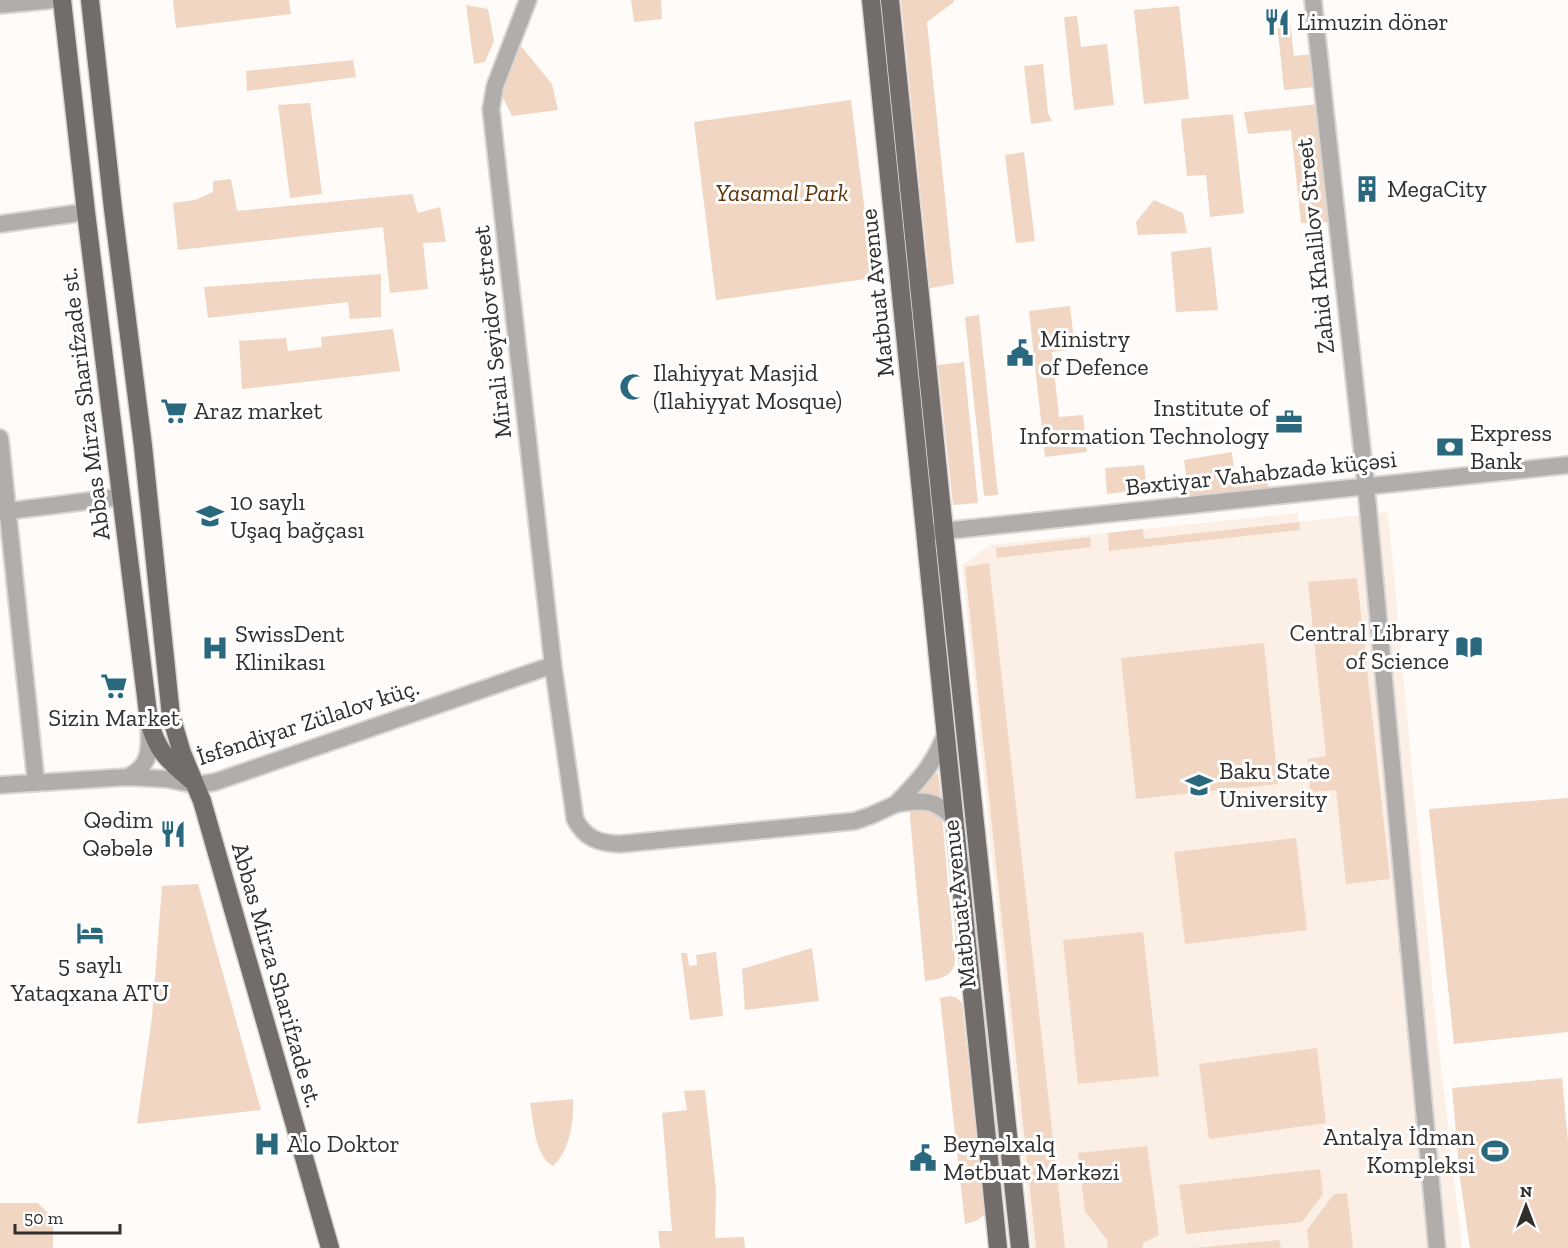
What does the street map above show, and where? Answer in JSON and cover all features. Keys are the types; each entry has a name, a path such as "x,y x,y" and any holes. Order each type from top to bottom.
{"main road":[{"name":"Abbas Mirza Sharifzade st.","path":"62,0 148,722 159,750 168,761 196,785"},
{"path":"86,212 113,209 90,0"},
{"name":"Matbuat Avenue","path":"871,0 932,510"},
{"name":"Matbuat Avenue","path":"890,0 932,510"},
{"name":"Abbas Mirza Sharifzade st.","path":"113,209 143,446 168,702 176,736 196,785 244,944 330,1248"},
{"path":"932,510 943,531 937,556"},
{"name":"Matbuat Avenue","path":"937,556 946,734 998,1248"},
{"name":"Matbuat Avenue","path":"937,556 1020,1248"}],"street":[{"path":"0,5 52,0"},
{"name":"Mirali Seyidov street","path":"528,0 495,86 491,109 553,665 572,810 580,829 590,838 620,844 855,821 896,804"},
{"name":"Zahid Khalilov Street","path":"1313,0 1366,486 1437,1248"},
{"path":"0,224 86,212"},
{"path":"0,438 4,512 36,782"},
{"name":"Bəxtiyar Vahabzadə küçəsi","path":"943,531 1568,465"},
{"path":"4,512 120,497"},
{"name":"İsfəndiyar Zülalov küç.","path":"0,784 128,777 167,779 196,785 231,777 553,665"},
{"path":"128,777 143,767 147,758 148,722"},
{"path":"896,804 922,777 938,754 946,734"},
{"path":"896,804 914,801 931,802 941,806 955,819"}],"shaded area":[{"name":"Baku State University","path":"1388,512 1434,1006 1462,1248 1032,1248 962,565 990,545 1298,513 1299,522"}],"green space":[{"path":"173,0 289,0 291,14 176,28"},
{"path":"631,0 661,0 662,19 634,22"},
{"path":"901,0 954,0 927,22 954,284 930,288"},
{"path":"466,5 488,9 494,41 485,62 474,64"},
{"path":"1179,6 1189,99 1144,104 1134,10"},
{"path":"1077,16 1081,47 1107,44 1114,105 1074,110 1064,17"},
{"path":"1277,22 1290,22 1294,56 1312,54 1315,87 1284,90"},
{"path":"521,46 552,84 558,110 512,116 499,90"},
{"path":"353,60 356,77 247,91 246,71"},
{"path":"1043,64 1048,113 1052,121 1031,124 1024,66"},
{"name":"Yasamal Park","path":"851,100 873,278 716,300 694,122"},
{"path":"310,103 322,194 290,198 278,105"},
{"path":"1318,104 1330,222 1301,223 1291,130 1248,134 1244,112"},
{"path":"1233,114 1244,213 1210,217 1206,175 1187,176 1181,119"},
{"path":"1024,152 1035,241 1016,243 1005,155"},
{"path":"231,179 237,211 412,194 418,213 440,207 446,242 423,243 428,289 390,293 383,227 178,250 173,203 195,200 213,192 213,181"},
{"path":"1154,200 1183,213 1187,233 1138,235 1136,222"},
{"path":"1211,247 1218,310 1176,312 1171,252"},
{"path":"381,274 381,317 350,319 348,302 208,318 204,287"},
{"path":"1070,306 1075,349 1052,352 1059,417 1083,415 1087,452 1045,457 1029,311"},
{"path":"979,315 998,495 984,496 965,317"},
{"path":"393,329 400,371 242,389 239,341 286,338 288,351 322,347 321,337"},
{"path":"964,362 978,503 953,505 938,365"},
{"path":"1232,452 1235,480 1267,477 1269,492 1190,501 1184,460"},
{"path":"1144,465 1147,489 1107,494 1105,468"},
{"path":"1299,522 1300,530 1109,551 1108,533 1143,529 1144,539"},
{"path":"1090,537 1091,547 997,558 996,548"},
{"path":"989,563 1065,1248 1036,1248 965,567"},
{"path":"1357,578 1390,879 1346,884 1336,790 1310,792 1308,759 1326,756 1308,582"},
{"path":"1264,643 1278,784 1136,799 1121,658"},
{"path":"938,772 941,797 917,793"},
{"path":"1568,798 1568,1032 1454,1044 1429,809"},
{"path":"915,807 926,807 942,816 955,960 949,974 925,981 910,818 910,812"},
{"path":"1296,838 1307,930 1185,944 1174,852"},
{"path":"198,884 261,1110 137,1124 152,1017 162,886"},
{"path":"1143,932 1159,1076 1078,1084 1063,940"},
{"path":"812,948 819,1001 745,1010 742,969"},
{"path":"716,952 723,1016 690,1020 681,953 687,953 689,966 697,965 696,955"},
{"path":"950,996 962,1003 984,1205 984,1215 976,1221 965,1224 940,998"},
{"path":"1317,1048 1326,1123 1209,1139 1199,1064"},
{"path":"1562,1078 1568,1142 1568,1248 1470,1248 1460,1178 1452,1088"},
{"path":"705,1090 716,1190 715,1238 744,1237 745,1248 660,1248 658,1231 672,1231 662,1113 687,1110 684,1091"},
{"path":"573,1099 570,1135 559,1160 553,1166 538,1146 530,1103"},
{"path":"1147,1146 1159,1235 1143,1243 1143,1248 1108,1248 1107,1240 1085,1211 1078,1153"},
{"path":"1320,1169 1323,1194 1302,1222 1186,1234 1179,1185"},
{"path":"1347,1193 1353,1248 1309,1248 1307,1230 1334,1194"},
{"path":"0,1203 38,1203 53,1218 53,1248 0,1248"},
{"path":"1279,1240 1281,1248 1193,1248"}],"place":[{"name":"Limuzin dönər","path":"1277,22"},
{"name":"MegaCity","path":"1367,189"},
{"name":"Ministry of Defence","path":"1020,353"},
{"name":"Ilahiyyat Masjid (Ilahiyyat Mosque)","path":"633,387"},
{"name":"Araz market","path":"174,411"},
{"name":"Institute of Information Technology","path":"1289,422"},
{"name":"Express Bank","path":"1450,447"},
{"name":"10 saylı Uşaq bağçası","path":"210,516"},
{"name":"Central Library of Science","path":"1469,647"},
{"name":"SwissDent Klinikası","path":"215,648"},
{"name":"Sizin Market","path":"114,686"},
{"name":"Baku State University","path":"1199,785"},
{"name":"Qədim Qəbələ","path":"173,834"},
{"name":"5 saylı Yataqxana ATU","path":"90,933"},
{"name":"Alo Doktor","path":"267,1144"},
{"name":"Antalya İdman Kompleksi","path":"1495,1151"},
{"name":"Beynəlxalq Mətbuat Mərkəzi","path":"923,1158"}]}
